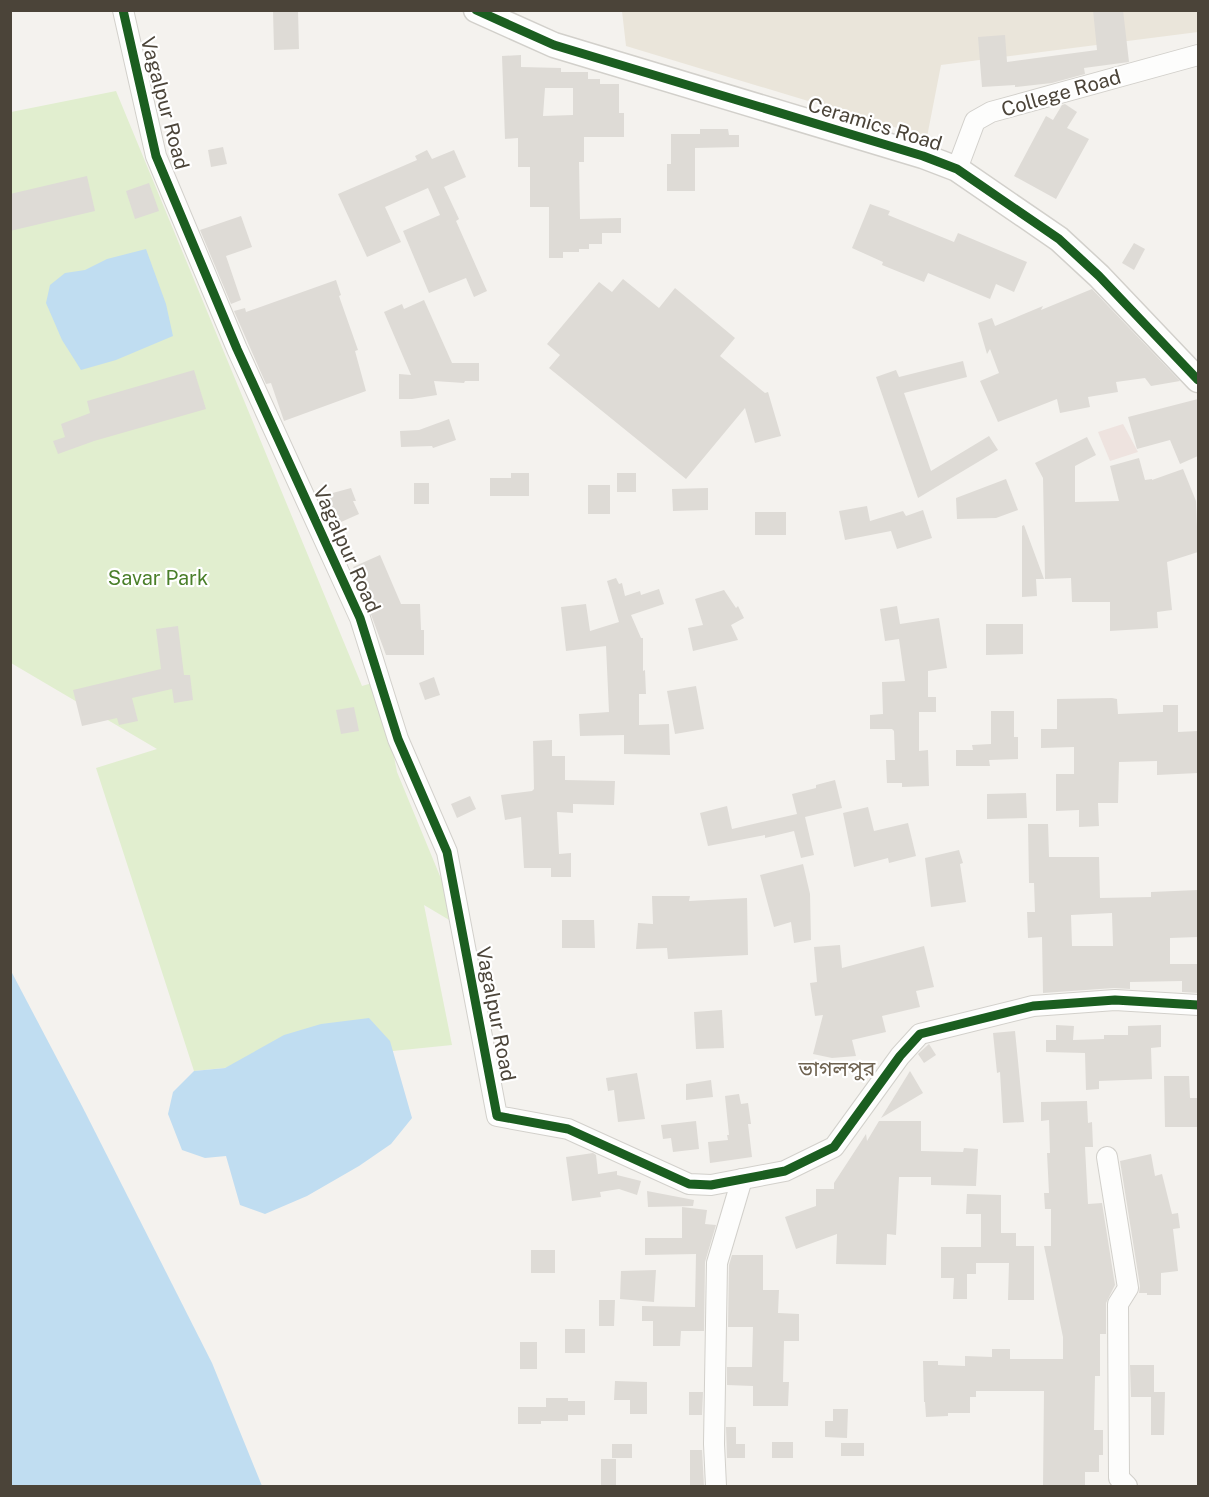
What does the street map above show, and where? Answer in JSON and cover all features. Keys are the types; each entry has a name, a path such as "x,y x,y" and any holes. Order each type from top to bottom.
{"street":[{"name":"Vagalpur Road","path":"123,10 156,156 237,348 360,618 398,740 447,852 497,1116 568,1129 689,1184 711,1185 742,1179"},
{"name":"Ceramics Road","path":"479,11 554,45 912,153 957,169 1059,239 1099,276 1198,380"},
{"name":"College Road","path":"957,169 975,121 991,112 1198,55"},
{"path":"716,1486 714,1444 717,1263 742,1179 785,1171 834,1147 900,1056 920,1034 1033,1006 1115,1000 1198,1005"},
{"path":"1107,1157 1128,1288 1118,1304 1119,1478 1127,1486"}],"shaded area":[{"path":"1198,10 1198,32 941,65 927,137 626,46 622,11"},
{"path":"1123,424 1138,452 1110,461 1098,432"}],"green space":[{"name":"Savar Park","path":"116,91 362,686 379,681 397,772 461,927 424,905 452,1045 194,1071 96,768 157,749 11,663 11,112"}],"water":[{"path":"146,249 166,304 173,336 116,360 81,370 62,340 46,303 50,285 65,273 85,270 107,259"},
{"path":"11,971 212,1363 262,1486 11,1486"},
{"path":"369,1018 390,1041 412,1118 391,1144 359,1166 307,1196 265,1214 240,1205 226,1156 205,1158 182,1150 168,1114 173,1092 194,1071 225,1068 284,1035 321,1024"}],"building":[{"path":"273,10 298,10 299,49 274,50"},
{"path":"1093,10 1123,10 1129,62 1084,68 1085,74 1052,83 1015,87 1015,85 982,87 978,37 1005,35 1007,62 1097,50"},
{"path":"521,55 521,67 561,68 561,72 588,72 588,79 600,79 600,84 619,84 619,113 624,113 624,137 584,137 584,162 579,162 580,219 621,218 621,233 602,233 602,244 589,244 589,249 579,249 579,252 563,252 563,258 549,258 549,207 530,207 530,167 518,167 518,138 505,139 502,56","holes":["545,88 573,88 573,115 543,116"]},
{"path":"1065,104 1077,112 1067,128 1089,139 1056,199 1014,176 1046,116 1053,120"},
{"path":"700,129 728,129 729,135 739,135 739,147 695,148 695,191 667,191 667,164 671,164 671,134 700,134"},
{"path":"223,147 227,164 211,167 208,150"},
{"path":"427,150 432,159 454,150 466,177 444,187 459,219 456,221 487,291 474,297 466,278 429,293 403,231 440,215 428,188 385,207 401,242 367,257 338,194 417,160 415,156"},
{"path":"87,176 95,211 10,231 10,194"},
{"path":"149,183 159,211 135,219 126,191"},
{"path":"870,204 890,211 888,215 954,242 958,233 1027,262 1014,292 996,284 990,299 928,273 924,282 882,265 883,262 852,248"},
{"path":"241,216 252,247 226,256 241,300 231,304 200,230"},
{"path":"1134,243 1145,249 1134,270 1122,263"},
{"path":"623,279 659,308 675,288 735,338 720,356 765,393 768,392 781,436 755,443 745,408 686,479 549,368 560,355 547,344 599,282 612,292"},
{"path":"336,280 341,295 339,296 358,350 355,351 366,391 284,421 271,383 266,384 234,311 245,308 246,312"},
{"path":"1092,289 1180,381 1151,386 1145,378 1116,382 1118,392 1088,397 1090,407 1060,413 1057,399 998,422 980,381 999,373 990,349 987,354 978,323 992,318 995,326"},
{"path":"424,300 452,363 479,363 479,381 465,381 464,383 434,381 437,395 399,399 399,374 411,375 384,312 402,304 404,309"},
{"path":"963,361 967,377 904,393 931,471 989,436 998,450 918,498 876,377 896,370 899,377"},
{"path":"194,370 206,409 94,441 58,454 53,441 65,437 61,424 90,413 87,401"},
{"path":"1198,399 1198,456 1180,464 1170,440 1137,449 1128,417"},
{"path":"449,419 456,440 433,448 432,446 401,447 400,431 419,430"},
{"path":"1087,437 1096,455 1075,466 1075,502 1119,501 1110,466 1139,458 1145,480 1152,480 1183,469 1196,501 1198,552 1167,562 1172,610 1157,612 1158,628 1110,631 1110,602 1072,602 1071,578 1045,579 1043,478 1035,463"},
{"path":"511,473 529,473 529,496 490,496 490,478 511,478"},
{"path":"617,473 636,473 636,492 617,492"},
{"path":"1006,479 1018,510 996,518 957,519 956,498"},
{"path":"414,483 429,483 429,504 414,504"},
{"path":"588,485 610,485 610,514 588,514"},
{"path":"351,488 356,501 353,501 359,514 332,526 318,497"},
{"path":"708,488 708,510 673,511 672,489"},
{"path":"867,506 870,521 903,511 906,516 923,510 932,538 897,549 891,531 845,540 839,511"},
{"path":"755,512 786,512 786,535 755,535"},
{"path":"1024,525 1044,579 1036,579 1037,596 1022,597 1022,526"},
{"path":"380,555 401,604 420,604 421,630 424,630 424,655 386,655 366,601 369,600 353,567"},
{"path":"616,578 619,584 622,583 625,596 640,591 641,595 659,589 664,604 631,615 643,638 646,694 639,694 639,725 669,724 670,755 624,754 624,735 580,736 579,714 609,712 606,646 566,651 561,607 586,604 590,631 619,622 607,581"},
{"path":"724,590 736,608 738,606 744,618 731,625 738,640 693,651 688,628 703,625 695,599"},
{"path":"897,606 900,624 939,618 947,668 928,671 928,697 936,697 936,712 919,712 919,751 928,750 929,786 902,787 902,783 887,783 886,760 895,760 894,731 892,729 870,729 870,715 883,714 882,682 905,681 899,639 885,641 880,609"},
{"path":"986,624 1023,624 1023,654 986,655"},
{"path":"178,626 184,675 190,675 193,700 174,703 172,689 132,698 138,721 119,725 117,718 82,726 73,690 161,669 156,629"},
{"path":"434,677 440,695 425,700 419,683"},
{"path":"696,686 704,729 675,734 667,691"},
{"path":"1057,699 1117,699 1118,714 1163,712 1163,705 1178,705 1178,732 1198,731 1198,773 1157,775 1157,761 1119,762 1118,803 1098,803 1099,826 1079,827 1079,810 1056,811 1056,774 1074,774 1074,747 1041,748 1041,729 1057,729"},
{"path":"354,707 359,731 341,734 336,710"},
{"path":"991,711 1014,711 1014,737 1018,737 1018,759 989,760 990,766 956,766 956,750 973,750 972,745 991,744"},
{"path":"552,740 552,756 565,756 565,780 615,781 614,805 573,804 573,813 557,812 559,854 571,853 571,877 551,877 551,868 524,868 521,817 505,820 501,795 534,789 533,741"},
{"path":"835,780 842,808 805,817 814,855 801,858 794,831 765,838 765,835 708,846 700,813 727,806 732,829 797,814 792,794"},
{"path":"1026,793 1027,818 987,819 987,794"},
{"path":"470,796 476,809 457,818 451,804"},
{"path":"868,807 874,831 908,823 916,856 889,863 888,858 854,867 843,813"},
{"path":"1028,824 1048,824 1049,857 1099,857 1100,898 1151,897 1151,892 1198,890 1198,937 1170,938 1170,964 1198,964 1198,993 1182,992 1182,981 1130,982 1130,989 1043,993 1042,937 1028,938 1027,912 1035,912 1034,883 1029,883","holes":["1112,913 1113,946 1072,946 1071,915"]},
{"path":"959,850 963,863 960,864 966,902 931,907 925,858"},
{"path":"803,864 810,894 811,940 794,943 791,922 774,927 760,875"},
{"path":"652,896 690,896 689,901 747,898 748,955 668,959 667,948 636,949 638,923 653,924"},
{"path":"562,920 594,920 595,948 562,948"},
{"path":"840,945 842,968 924,946 934,987 916,991 920,1007 882,1016 886,1032 852,1040 856,1056 832,1058 813,1054 823,1015 815,1016 810,983 817,982 814,947"},
{"path":"722,1010 724,1048 696,1049 694,1012"},
{"path":"1056,1025 1074,1026 1073,1040 1104,1039 1104,1035 1128,1035 1128,1026 1161,1025 1161,1047 1151,1048 1152,1079 1099,1081 1099,1089 1086,1090 1085,1053 1046,1052 1046,1040 1056,1040"},
{"path":"1015,1031 1024,1122 1003,1123 1000,1072 997,1073 993,1033"},
{"path":"929,1044 936,1055 924,1063 918,1054"},
{"path":"910,1071 923,1093 881,1118"},
{"path":"637,1073 645,1119 618,1122 614,1090 608,1091 606,1078"},
{"path":"1164,1076 1189,1076 1190,1098 1198,1098 1198,1127 1165,1127"},
{"path":"711,1080 713,1097 686,1100 686,1084"},
{"path":"739,1094 741,1104 748,1103 752,1157 710,1163 708,1142 728,1140 725,1096"},
{"path":"1087,1101 1088,1123 1092,1122 1093,1147 1085,1147 1088,1204 1102,1203 1115,1285 1106,1303 1106,1334 1100,1334 1100,1376 1095,1376 1094,1430 1103,1430 1103,1455 1099,1455 1099,1472 1085,1472 1085,1486 1043,1486 1044,1391 976,1391 976,1397 970,1397 970,1413 948,1413 948,1416 926,1417 923,1361 938,1361 938,1365 965,1366 965,1356 992,1357 992,1349 1010,1349 1010,1359 1063,1359 1063,1337 1044,1246 1051,1246 1051,1209 1045,1209 1044,1193 1049,1193 1047,1153 1050,1153 1049,1120 1041,1121 1041,1102"},
{"path":"696,1121 699,1149 673,1152 671,1138 663,1139 661,1125"},
{"path":"879,1121 921,1121 921,1151 963,1152 964,1148 978,1149 976,1186 931,1185 931,1177 899,1177 896,1235 887,1234 886,1265 836,1264 837,1234 796,1249 785,1217 816,1206 816,1189 834,1189 834,1183 866,1134 867,1141"},
{"path":"593,1153 596,1155 598,1174 617,1171 617,1175 641,1181 637,1195 619,1189 600,1192 601,1197 572,1201 566,1157"},
{"path":"1151,1154 1155,1176 1162,1174 1172,1214 1178,1213 1180,1228 1173,1229 1178,1271 1161,1273 1161,1295 1139,1293 1140,1286 1120,1161"},
{"path":"647,1191 694,1200 693,1206 648,1207"},
{"path":"967,1194 1001,1195 1001,1233 1016,1233 1016,1246 1034,1246 1034,1300 1008,1300 1009,1263 976,1263 976,1274 967,1274 967,1299 953,1299 954,1278 941,1278 941,1247 981,1247 981,1214 966,1214"},
{"path":"682,1207 707,1210 705,1224 716,1225 705,1262 704,1331 681,1331 680,1346 653,1346 653,1321 642,1321 642,1306 695,1307 696,1254 645,1255 645,1238 682,1238"},
{"path":"531,1250 555,1250 555,1273 531,1273"},
{"path":"732,1255 763,1255 763,1290 779,1290 778,1313 799,1314 799,1341 784,1341 783,1382 789,1382 788,1406 753,1406 753,1386 727,1385 727,1367 752,1367 753,1327 728,1327 729,1265"},
{"path":"656,1270 654,1302 620,1299 621,1271"},
{"path":"599,1300 615,1300 614,1326 599,1326"},
{"path":"565,1329 585,1329 585,1353 565,1353"},
{"path":"520,1342 537,1342 537,1369 520,1369"},
{"path":"1130,1365 1154,1365 1154,1392 1165,1392 1164,1435 1151,1435 1151,1397 1131,1397"},
{"path":"615,1381 647,1382 647,1414 630,1414 630,1400 614,1400"},
{"path":"689,1392 703,1392 702,1415 689,1415"},
{"path":"546,1398 585,1401 585,1415 568,1415 568,1421 518,1424 518,1407 546,1407"},
{"path":"833,1409 848,1409 847,1438 825,1437 825,1421 833,1421"},
{"path":"726,1427 736,1427 736,1444 745,1444 745,1458 727,1458"},
{"path":"772,1442 793,1442 793,1458 772,1458"},
{"path":"841,1443 864,1443 864,1456 841,1456"},
{"path":"612,1444 632,1444 632,1458 612,1458"},
{"path":"690,1450 702,1450 704,1486 690,1486"},
{"path":"601,1459 616,1459 616,1486 601,1486"}],"cycle path":[{"path":"123,10 156,156 237,349 360,618 398,739 447,852 497,1116 568,1129 689,1184 711,1185 785,1171 834,1147 900,1056 920,1034 1033,1006 1115,1000 1198,1005"},
{"path":"476,10 554,45 923,156 957,169 1059,239 1099,276 1198,380"}],"district":[{"name":"ভাগলপুর","path":"837,1069"}]}
